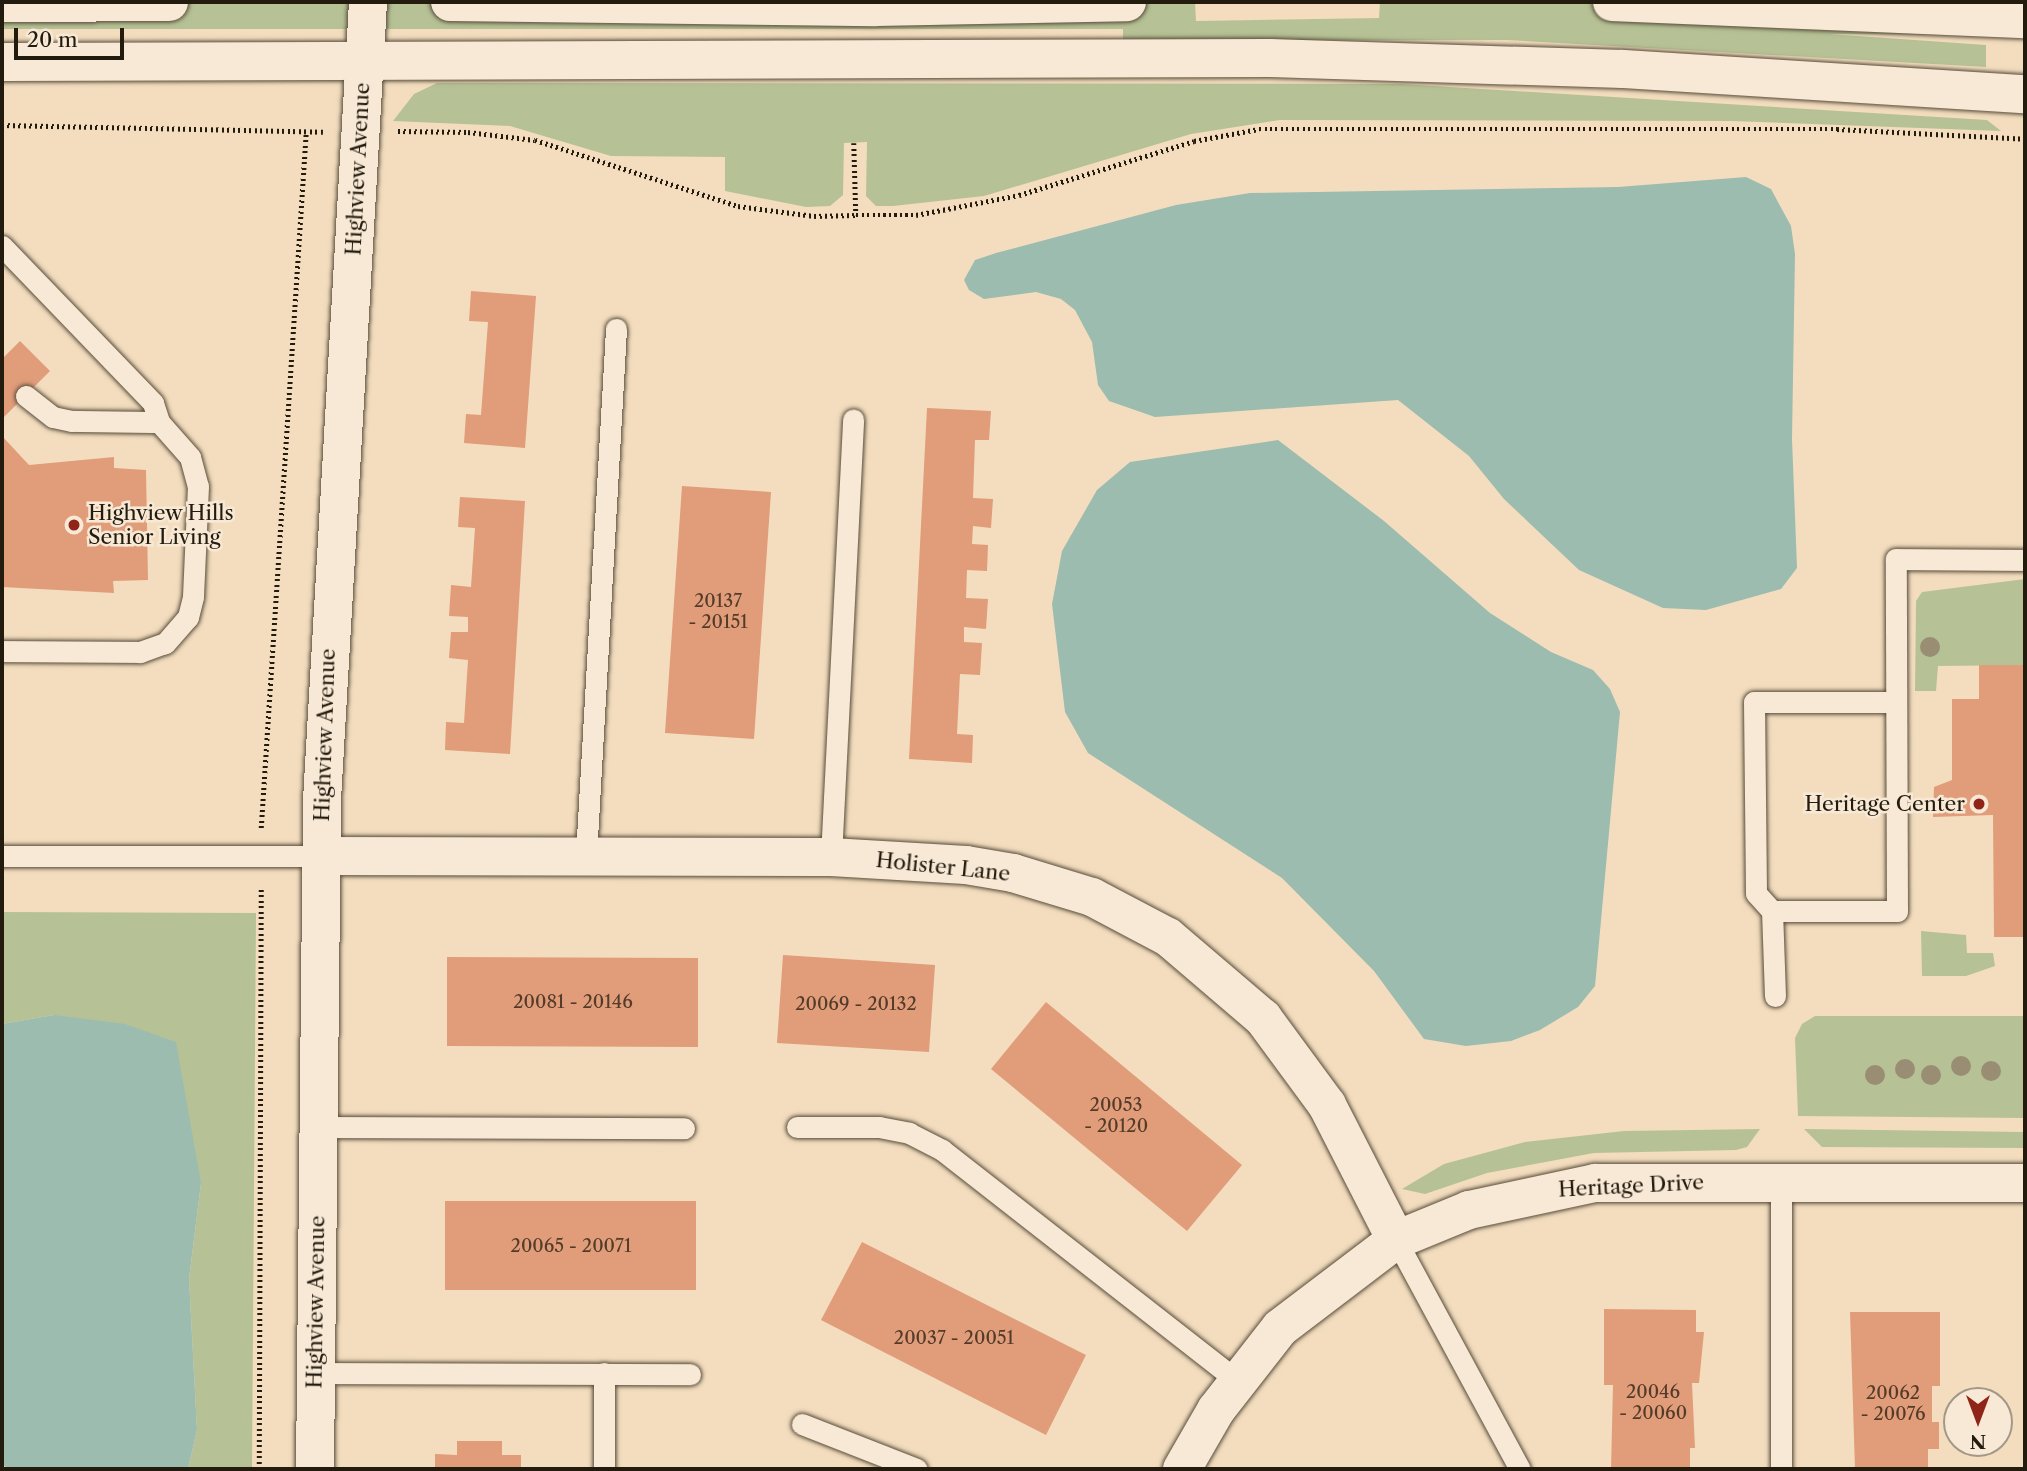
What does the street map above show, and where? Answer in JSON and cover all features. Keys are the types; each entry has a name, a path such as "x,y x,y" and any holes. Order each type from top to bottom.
{"street":[{"path":"2,3 169,2"},
{"name":"Highview Avenue","path":"315,1469 321,856 333,545 362,132 368,2"},
{"path":"450,2 876,7 1127,2"},
{"path":"1612,2 2025,19"},
{"path":"2,62 1297,59 1609,68 2025,94"},
{"name":"Holister Lane","path":"321,856 831,858 966,865 1013,873 1092,897 1168,937 1242,996 1287,1046 1354,1151 1396,1240"},
{"name":"Heritage Drive","path":"1182,1469 1236,1380 1280,1328 1396,1240 1469,1210 1550,1189 1595,1183 2025,1183"}],"lane":[{"path":"2,246 153,403 159,422 182,445 198,486 193,597 179,630 153,650 140,652 2,651"},
{"path":"586,856 616,329"},
{"path":"26,396 54,417 72,421 159,422"},
{"path":"831,858 853,420"},
{"path":"1772,911 1897,911 1896,559 2025,560"},
{"path":"1775,996 1772,911 1756,893 1754,702 1896,702"},
{"path":"2,856 321,856"},
{"path":"318,1126 684,1128"},
{"path":"797,1126 879,1127 909,1133 942,1150 1236,1380"},
{"path":"1781,1183 1781,1469"},
{"path":"1396,1240 1520,1469"},
{"path":"315,1373 691,1374"},
{"path":"604,1373 604,1469"},
{"path":"802,1424 917,1469"}],"path":[{"path":"2,125 306,132 468,132 535,140 738,206 814,216 916,215 962,208 1194,141 1259,129 1837,129 2025,139"},
{"path":"259,1469 261,858 306,132"},
{"path":"854,143 856,215"}],"green space":[{"path":"2,2 1195,2 1196,21 1379,18 1380,2 2010,2 2009,35 1829,34 1986,45 1986,67 1507,40 1123,41 1123,29 2,29"},
{"path":"437,83 1401,84 1987,120 2001,131 1731,121 1280,120 1191,134 984,196 893,206 876,206 866,196 867,142 844,143 843,195 830,206 806,207 725,191 725,157 611,156 510,126 393,121 414,94"},
{"path":"2025,579 2025,665 1938,666 1936,691 1915,691 1916,601 1922,592"},
{"path":"2,912 256,913 252,1469 188,1469 197,1430 189,1279 201,1183 54,1015 2,1024"},
{"path":"1921,931 1966,935 1967,953 1993,953 1995,966 1966,976 1922,976"},
{"path":"1815,1016 2025,1016 2025,1118 1798,1116 1795,1038 1802,1024"},
{"path":"1760,1129 1747,1147 1736,1150 1594,1153 1487,1173 1425,1194 1402,1189 1444,1164 1525,1142 1624,1131"},
{"path":"1804,1129 2025,1132 2025,1148 1822,1147"}],"shaded area":[{"path":"1746,177 1771,189 1791,226 1795,254 1792,439 1797,568 1781,589 1706,610 1663,608 1579,570 1504,499 1469,456 1398,400 1155,417 1109,401 1098,385 1092,342 1075,310 1061,299 1036,292 984,299 969,290 964,280 975,260 996,253 1176,205 1250,193 1618,187"},
{"path":"1278,440 1384,521 1490,613 1551,652 1593,670 1610,689 1620,712 1595,986 1578,1007 1540,1030 1511,1041 1466,1046 1424,1039 1374,971 1282,878 1088,753 1065,712 1052,604 1062,551 1097,490 1130,462"},
{"path":"54,1015 125,1024 176,1042 201,1183 189,1279 197,1430 188,1469 8,1469 2,1464 2,1024"}],"building":[{"path":"471,291 536,296 525,448 464,443 466,414 481,415 488,322 469,321"},
{"path":"20,341 50,371 4,417 2,359"},
{"path":"927,408 991,411 989,440 975,440 973,498 993,499 991,528 973,526 972,544 988,545 987,571 967,570 966,598 988,599 986,629 964,627 964,642 982,643 980,675 960,674 957,734 973,735 972,763 909,759"},
{"name":"Highview Hills Senior Living","path":"2,436 29,465 114,457 114,468 146,470 148,580 113,581 114,593 2,587"},
{"path":"682,486 771,492 754,739 665,733"},
{"path":"460,497 525,501 510,754 445,750 446,722 464,723 468,660 449,658 451,632 468,632 468,617 449,616 451,585 471,587 475,528 458,527"},
{"name":"Heritage Center","path":"1979,665 2025,665 2025,937 1994,937 1993,815 1933,817 1934,787 1952,780 1952,699 1979,699"},
{"path":"783,955 935,965 929,1052 777,1043"},
{"path":"447,957 698,958 698,1047 447,1046"},
{"path":"1046,1002 1242,1165 1187,1231 991,1069"},
{"path":"445,1201 696,1201 696,1290 445,1290"},
{"path":"862,1242 1086,1355 1046,1435 821,1320"},
{"path":"1604,1309 1696,1310 1696,1332 1704,1332 1699,1383 1692,1383 1695,1448 1690,1448 1690,1469 1611,1469 1613,1385 1604,1385"},
{"path":"1850,1312 1940,1312 1940,1386 1932,1386 1932,1422 1939,1422 1939,1449 1928,1449 1928,1469 1855,1469"},
{"path":"457,1441 502,1441 502,1455 521,1455 521,1469 435,1469 435,1454 457,1455"}],"place":[{"name":"Highview Hills Senior Living","path":"74,525"},
{"name":"Heritage Center","path":"1979,804"}]}
